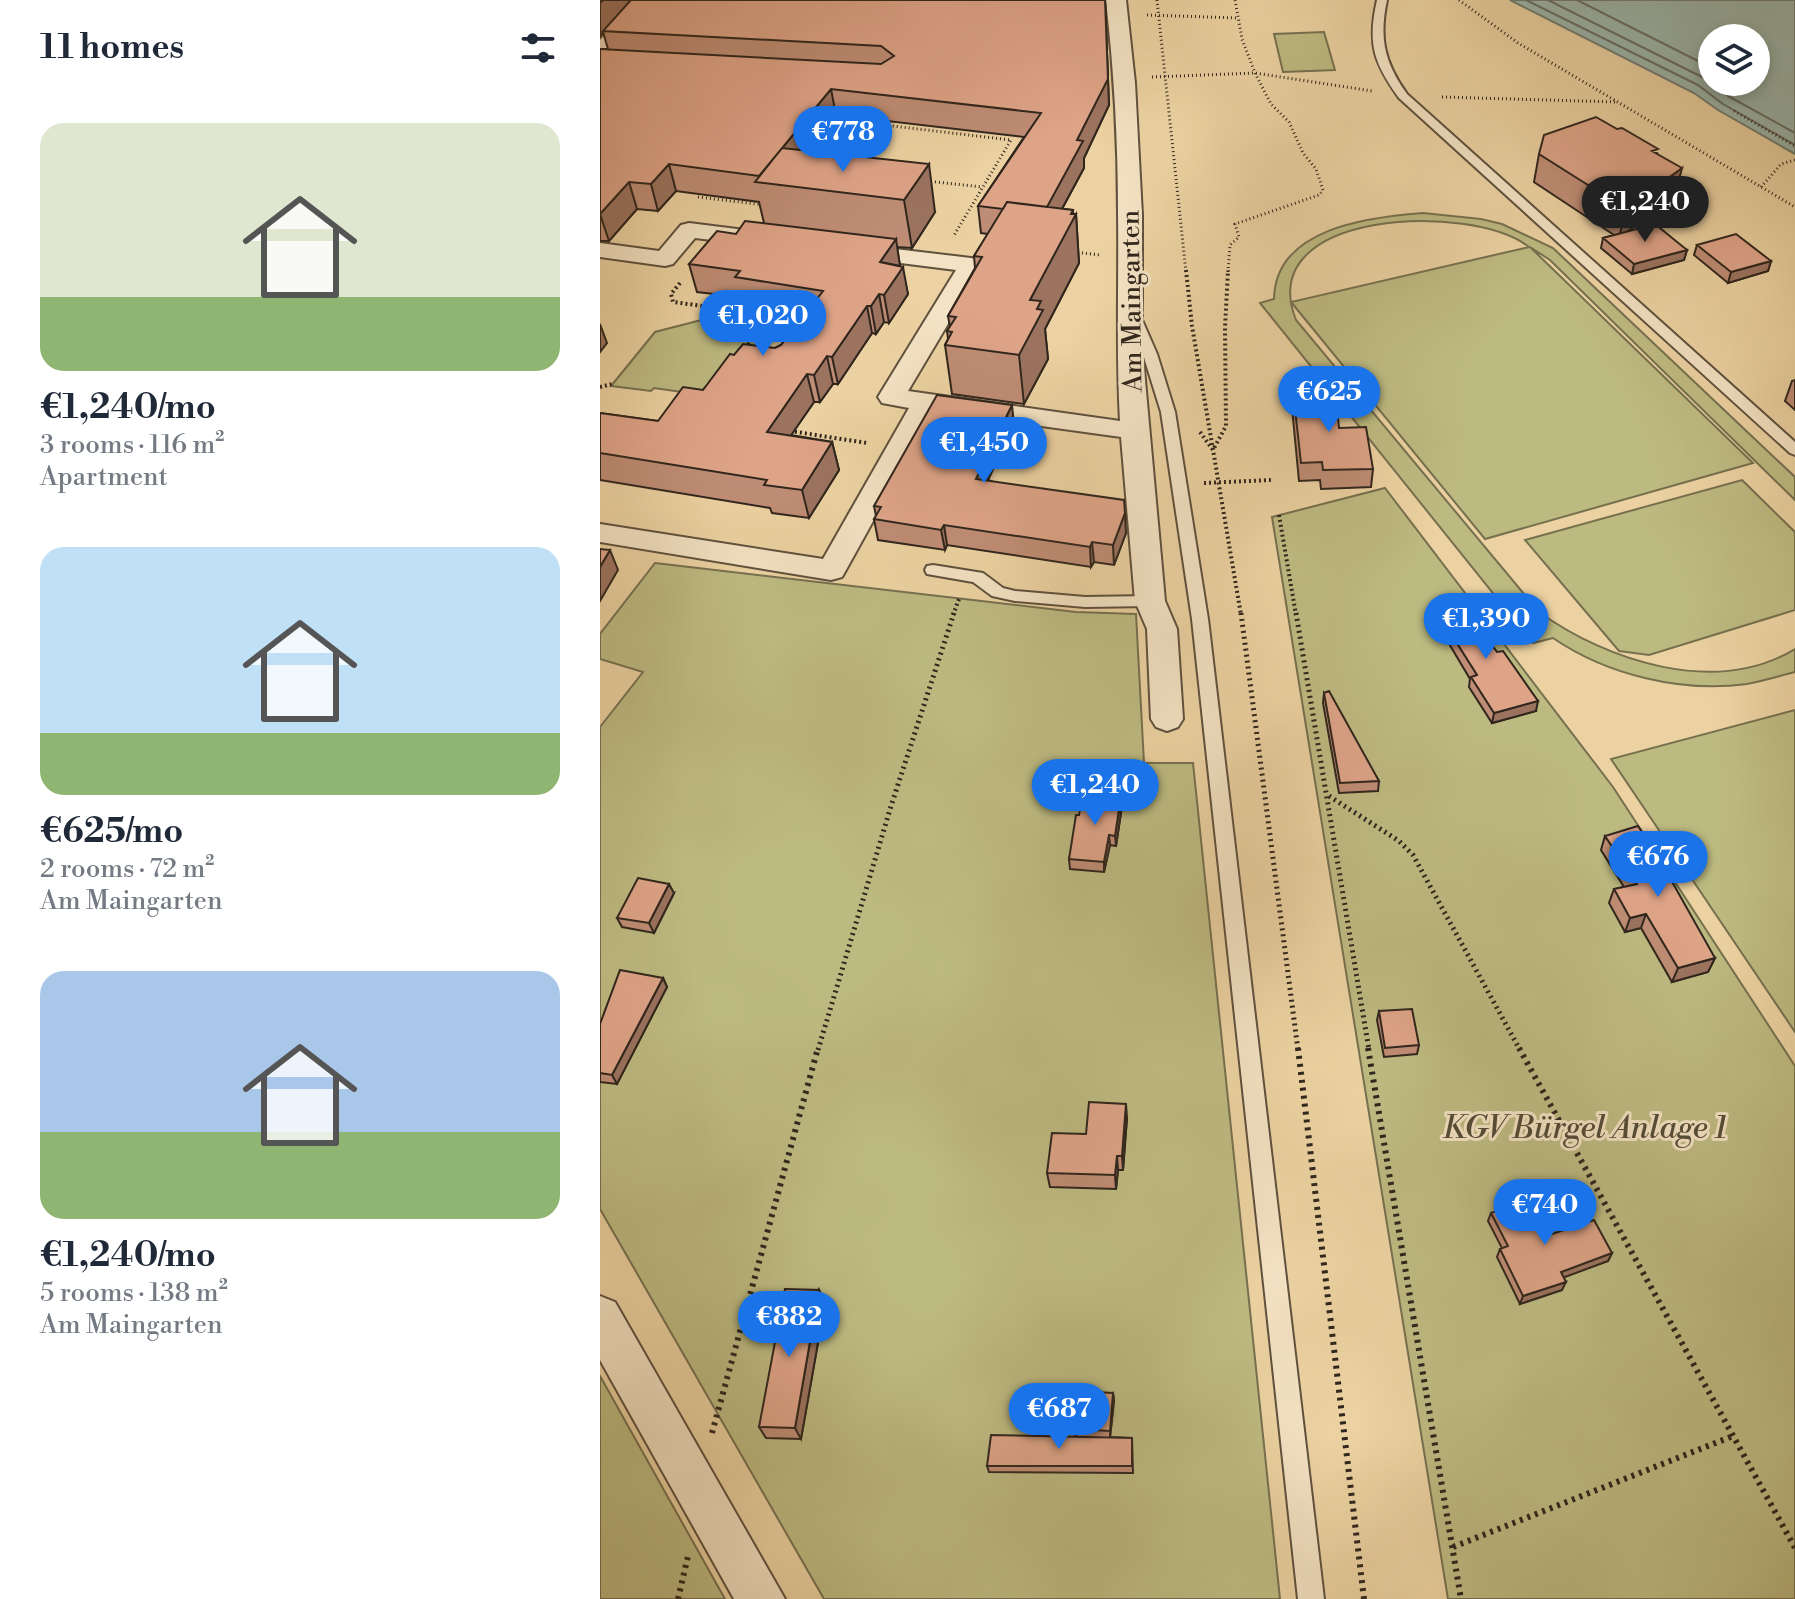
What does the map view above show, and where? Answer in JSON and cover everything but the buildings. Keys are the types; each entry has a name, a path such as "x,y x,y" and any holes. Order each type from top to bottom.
{"street":[{"path":"604,61 645,0"},
{"name":"Am Maingarten","path":"1112,10 1123,77 1134,431 1150,601 1162,629 1167,719"},
{"path":"600,250 665,259 689,230 787,242"},
{"path":"832,248 971,265 891,397 1134,431"},
{"path":"600,533 831,570 926,402"},
{"path":"600,1317 761,1599"}],"lane":[{"path":"1382,0 1376,29 1377,53 1382,66 1403,96 1795,450"},
{"path":"1128,303 1150,354 1168,412 1200,619 1311,1599"},
{"path":"933,570 977,577 1008,595 1085,602 1150,601"}],"path":[{"path":"1157,0 1192,326 1245,640 1282,917 1364,1599"},
{"path":"1213,450 1226,426 1225,328 1230,245 1239,237 1235,224 1319,195 1323,190 1316,169 1303,153 1289,122 1271,104 1255,73 1235,0"},
{"path":"1459,0 1518,43 1795,207"},
{"path":"1112,10 1238,18"},
{"path":"1123,77 1255,73"},
{"path":"1734,111 1795,146"},
{"path":"849,160 865,139 848,136 867,112"},
{"path":"859,122 1011,140"},
{"path":"967,238 952,236 1018,129"},
{"path":"1761,187 1781,164 1795,160"},
{"path":"920,180 982,187"},
{"path":"689,230 672,228 708,186"},
{"path":"698,197 767,205"},
{"path":"1070,251 1129,259"},
{"path":"665,259 696,263 671,294 673,302 818,322"},
{"path":"744,351 763,315"},
{"path":"600,387 612,384"},
{"path":"777,429 900,448"},
{"path":"1198,429 1213,450"},
{"path":"1219,483 1271,480"},
{"path":"1279,515 1329,796 1461,1599"},
{"path":"697,1488 813,1060 908,747 959,598"},
{"path":"1329,796 1399,841 1413,855 1795,1548"},
{"path":"1453,1547 1733,1436"}],"green space":[{"path":"1324,32 1335,70 1283,72 1274,34"},
{"path":"1423,213 1481,219 1502,224 1553,248 1795,477 1795,500 1550,260 1530,247 1753,463 1485,539 1294,306 1296,320 1539,612 1597,645 1663,667 1697,671 1731,670 1764,663 1795,649 1795,672 1747,684 1697,686 1621,671 1574,651 1553,638 1533,643 1260,303 1274,299 1278,275 1290,256 1307,242 1352,223 1377,218","holes":["1419,221 1462,224 1501,233 1529,247 1294,301 1291,283 1306,255 1335,236 1375,225"]},
{"path":"713,317 778,326 759,352 717,397 654,388 651,391 611,386 655,332"},
{"path":"1742,480 1795,532 1795,610 1649,655 1619,651 1525,540"},
{"name":"KGV Bürgel Anlage 1","path":"1385,488 1613,787 1795,1066 1795,1599 1448,1599 1272,517"},
{"path":"655,563 1076,612 1136,614 1144,763 1193,763 1280,1599 824,1599 600,1209 600,727 643,672 600,659 600,634"},
{"path":"1795,710 1795,1032 1611,759"},
{"path":"600,1376 725,1599 600,1599"}],"water":[{"path":"1510,0 1795,0 1795,154 1698,96 1770,96 1770,24 1698,24 1698,96"}]}
